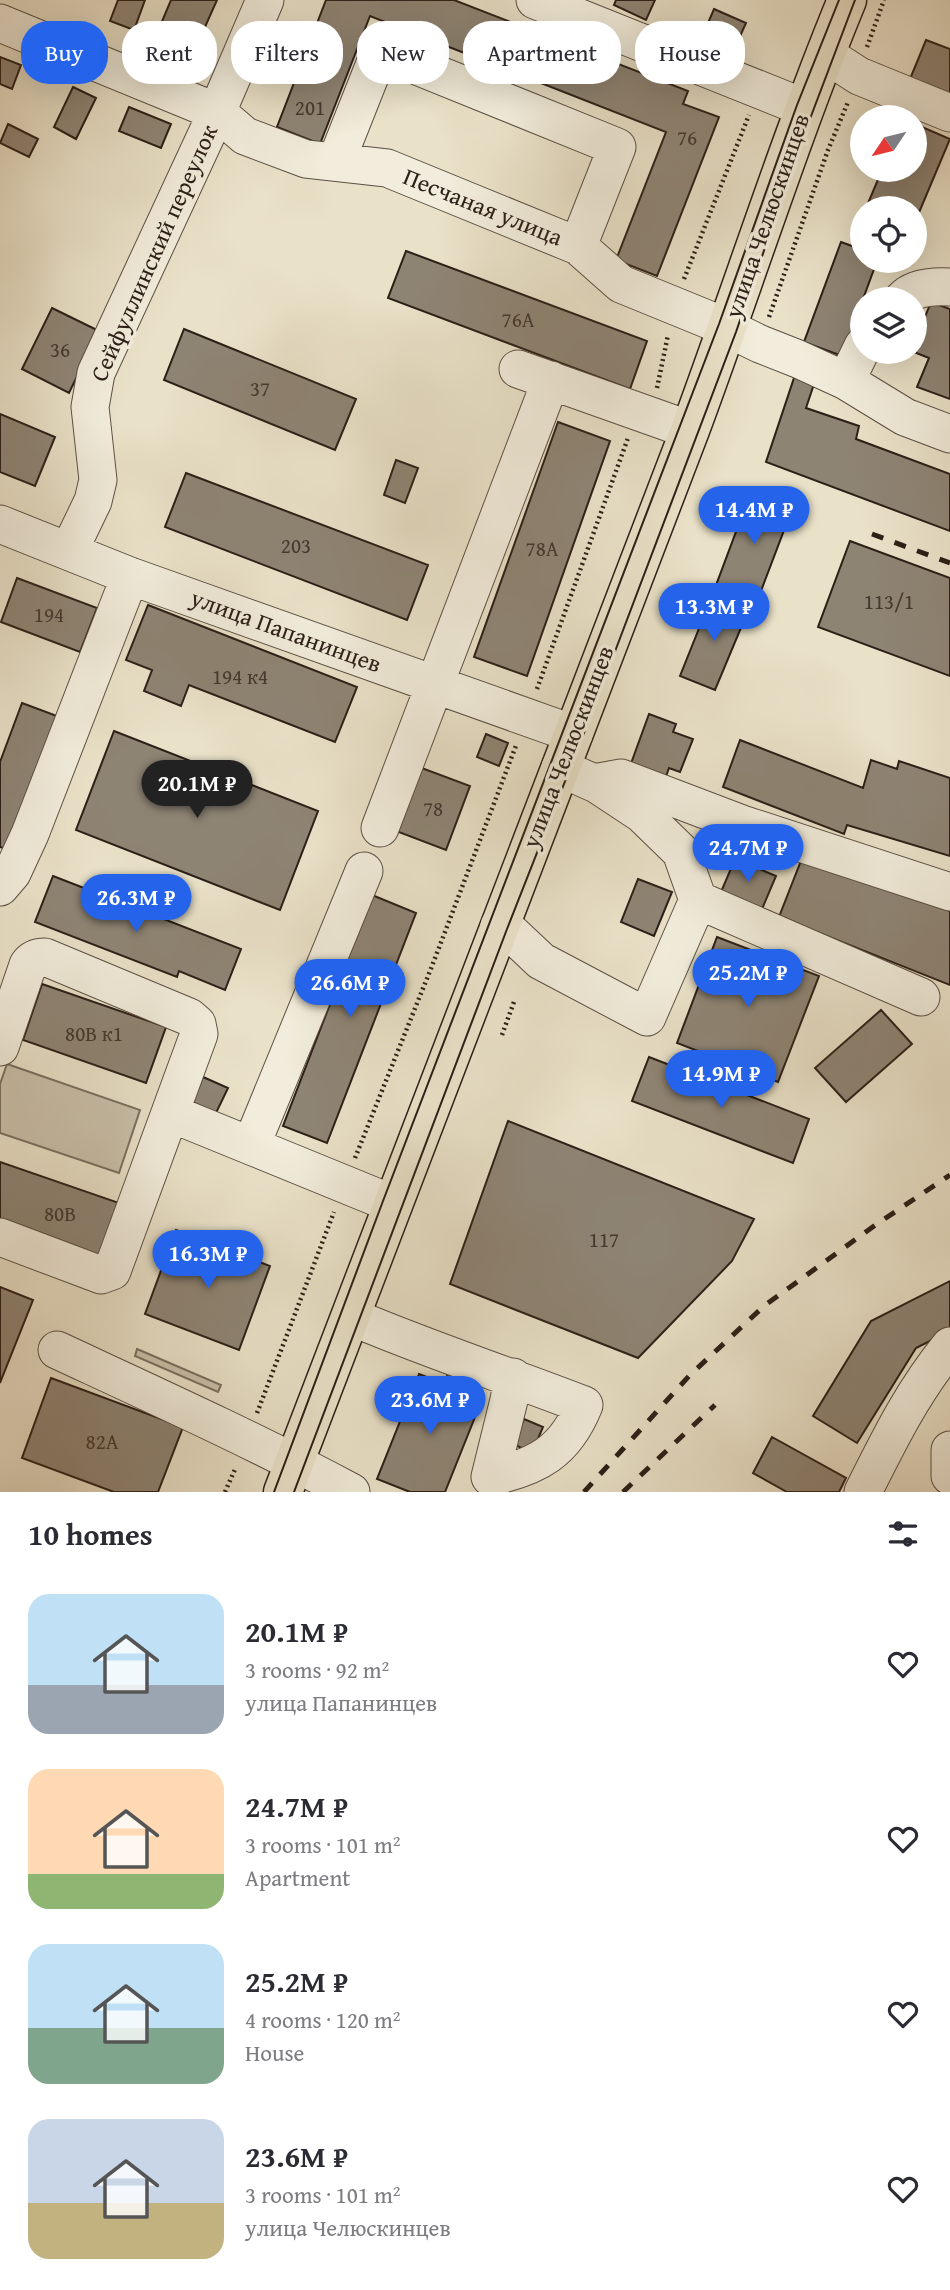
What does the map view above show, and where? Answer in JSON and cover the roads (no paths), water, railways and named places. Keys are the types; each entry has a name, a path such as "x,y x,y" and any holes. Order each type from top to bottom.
{"main road":[{"name":"улица Челюскинцев","path":"289,1477 499,926 576,762 690,430 744,336 804,108 847,0"}],"street":[{"name":"Сейфуллинский переулок","path":"69,551 93,501 98,480 90,407 96,373 217,112 265,0"},
{"path":"535,0 804,108"},
{"name":"Песчаная улица","path":"0,23 217,112 245,136 306,159 387,168 578,246 621,284 674,304 798,359 846,381 905,417 950,434"},
{"path":"336,162 380,51 617,147 578,246"},
{"path":"825,54 859,76 950,113"},
{"path":"927,288 950,287"},
{"path":"846,381 854,364"},
{"path":"380,828 435,684 534,374 690,430"},
{"name":"улица Папанинцев","path":"0,524 130,576 435,684 576,762"},
{"path":"0,887 12,873 30,834 130,576"},
{"path":"576,762 742,824 950,892"},
{"path":"499,926 506,929 541,961 647,1017 698,900 681,852 642,814 576,762"},
{"path":"251,1146 364,871"},
{"path":"698,900 921,997"},
{"path":"0,1047 28,965 35,958 45,957 189,1017 197,1024 199,1034 112,1271 101,1275 0,1237"},
{"path":"170,1113 393,1205"},
{"path":"350,1318 513,1377"},
{"path":"863,1492 926,1375 950,1346"},
{"path":"57,1350 247,1441 289,1477 351,1492"},
{"path":"950,1450 950,1476"}],"tram line":[{"path":"274,1492 719,324 797,105 839,0"},
{"path":"294,1492 736,332 802,140 855,0"}],"railway":[{"path":"872,534 950,563"},
{"path":"584,1492 689,1376 764,1306 950,1175"},
{"path":"623,1492 715,1405"}]}
